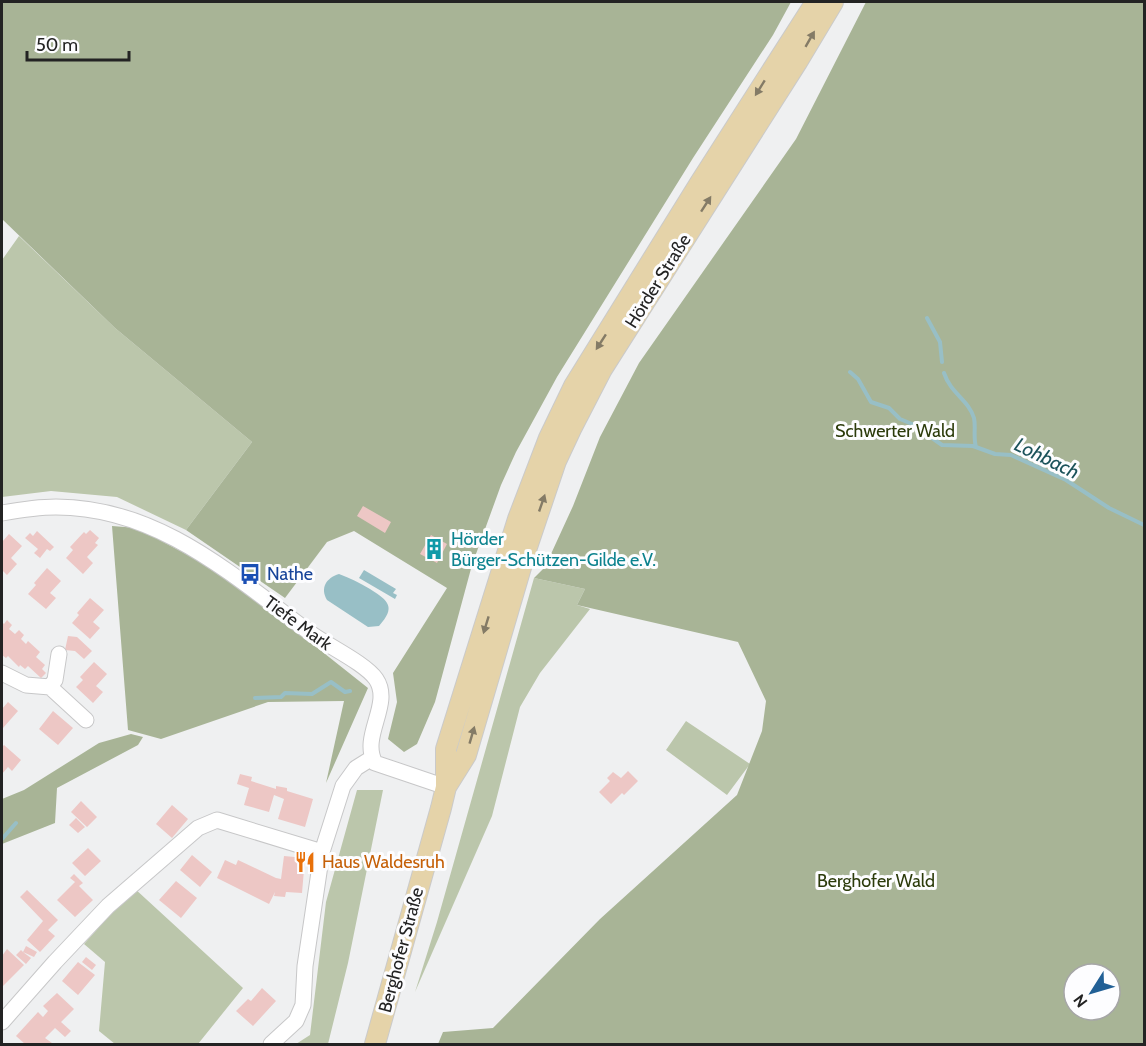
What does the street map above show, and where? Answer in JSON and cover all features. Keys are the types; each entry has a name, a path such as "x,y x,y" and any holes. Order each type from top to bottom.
{"main road":[{"name":"Hörder Straße","path":"509,576 533,476 574,386 816,2"},
{"name":"Hörder Straße","path":"509,576 556,461 602,369 797,62 832,2"},
{"name":"Berghofer Straße","path":"375,1044 446,787 446,749 509,576"}],"street":[{"name":"Tiefe Mark","path":"2,513 54,507 99,511 148,525 199,551 377,680 381,694 371,741 372,758"},
{"path":"50,687 55,680 59,654"},
{"path":"2,673 26,685 50,687 86,720"},
{"path":"272,1044 297,1021 303,1005 305,966 322,852 348,776 372,758 380,765 446,787"},
{"path":"2,1022 108,906 198,828 217,820 322,852"}],"green space":[{"path":"2,2 791,2 773,35 693,158 557,377 516,452 501,485 472,565 435,702 417,744 404,752 388,739 397,702 393,673 447,588 354,531 327,542 285,598 186,530 252,442 115,328 2,219"},
{"name":"Schwerter Wald","path":"866,2 1144,2 1144,1044 438,1044 443,1032 493,1028 600,919 737,795 762,731 766,701 738,642 577,605 585,589 534,578 545,567 573,506 600,437 639,363 796,139"},
{"path":"19,236 115,328 252,442 186,530 117,497 51,491 2,497 2,260"},
{"path":"112,526 137,528 207,565 281,619 368,688 326,783 344,701 268,702 161,739 128,730"},
{"path":"534,578 585,589 577,605 590,609 540,673 520,707 492,816 415,992 437,922"},
{"path":"686,721 750,764 727,795 666,750"},
{"path":"131,734 143,737 138,745 57,788 55,823 2,844 2,799 24,790 99,743"},
{"path":"357,790 383,790 348,963 328,1044 296,1044 310,1035 326,902"},
{"path":"134,888 243,988 198,1044 115,1044 99,1031 105,962 84,944"}],"water":[{"path":"364,570 396,589 393,593 397,595 395,599 359,578"},
{"path":"339,574 377,593 386,601 389,609 379,626 368,627 327,600 324,588 331,578"}],"building":[{"path":"363,506 391,522 385,533 357,516"},
{"path":"90,530 99,538 95,543 98,545 87,557 93,563 83,574 66,558 73,550 70,547 84,532 86,534"},
{"path":"37,531 54,547 50,551 47,549 40,558 34,553 38,549 25,538 30,533 33,536"},
{"path":"9,534 22,546 11,558 17,564 7,575 2,570 2,542"},
{"name":"Hörder Bürger-Schützen-Gilde e.V.","path":"431,535 447,544 437,563 420,554"},
{"path":"47,568 61,581 50,593 56,598 46,609 28,594"},
{"path":"90,598 104,610 93,622 100,628 90,639 72,623"},
{"path":"7,620 12,625 9,629 15,634 19,630 24,635 21,639 26,644 28,641 40,652 36,657 45,665 42,669 46,673 41,678 28,666 25,669 20,665 19,667 8,656 6,658 2,655 2,622 4,624"},
{"path":"68,636 77,637 92,651 84,659 75,651 65,650"},
{"path":"94,662 107,674 96,686 103,692 93,703 76,687 83,680 80,677"},
{"path":"8,702 18,711 3,728 2,709"},
{"path":"53,711 73,728 58,745 39,729"},
{"path":"4,745 21,760 12,771 8,767 2,774 2,747"},
{"path":"628,771 638,781 611,804 599,792 610,781 607,778 613,772 621,778"},
{"path":"240,774 252,777 251,781 276,789 276,786 287,788 287,791 313,799 305,827 278,819 284,799 274,795 269,812 244,805 249,788 237,784"},
{"path":"81,801 97,817 87,827 71,812"},
{"path":"172,805 188,819 172,838 156,824"},
{"path":"76,818 85,827 78,833 69,825"},
{"path":"88,848 101,861 85,876 72,863"},
{"path":"192,855 212,872 200,887 180,870"},
{"path":"284,856 305,858 302,893 286,892 285,897 274,896 275,892 269,904 217,878 225,860 236,865 238,860 281,879"},
{"path":"74,874 83,883 79,886 93,900 75,917 57,900 75,882 70,878"},
{"path":"176,881 197,898 181,918 159,900"},
{"path":"27,890 58,920 48,930 55,936 40,952 27,940 43,921 20,897"},
{"path":"26,946 37,952 34,957 23,952"},
{"path":"7,949 24,965 2,987 2,956"},
{"path":"21,950 31,958 26,964 16,955"},
{"path":"86,957 96,965 92,970 82,962"},
{"path":"78,962 95,975 78,995 62,981"},
{"path":"262,988 276,1001 253,1026 236,1011 248,999 251,1001"},
{"path":"57,993 74,1009 61,1022 71,1031 65,1037 55,1028 45,1038 51,1044 25,1044 16,1036 38,1012 43,1017 48,1011 43,1006"}],"waterway":[{"path":"927,318 940,342 942,362"},
{"name":"Lohbach","path":"850,372 858,379 871,402 889,408 900,419 912,424 942,445 973,446 995,454 1011,455 1066,480 1109,508 1144,525"},
{"path":"944,373 951,386 971,411 975,421 976,447"},
{"path":"255,698 281,697 285,693 312,694 331,682 345,692 350,691"},
{"path":"2,839 16,823"}],"place":[{"name":"Hörder Bürger-Schützen-Gilde e.V.","path":"434,549"},
{"name":"Nathe","path":"250,574"},
{"name":"Haus Waldesruh","path":"305,862"}],"park label":[{"name":"Berghofer Wald","path":"876,881"}]}
